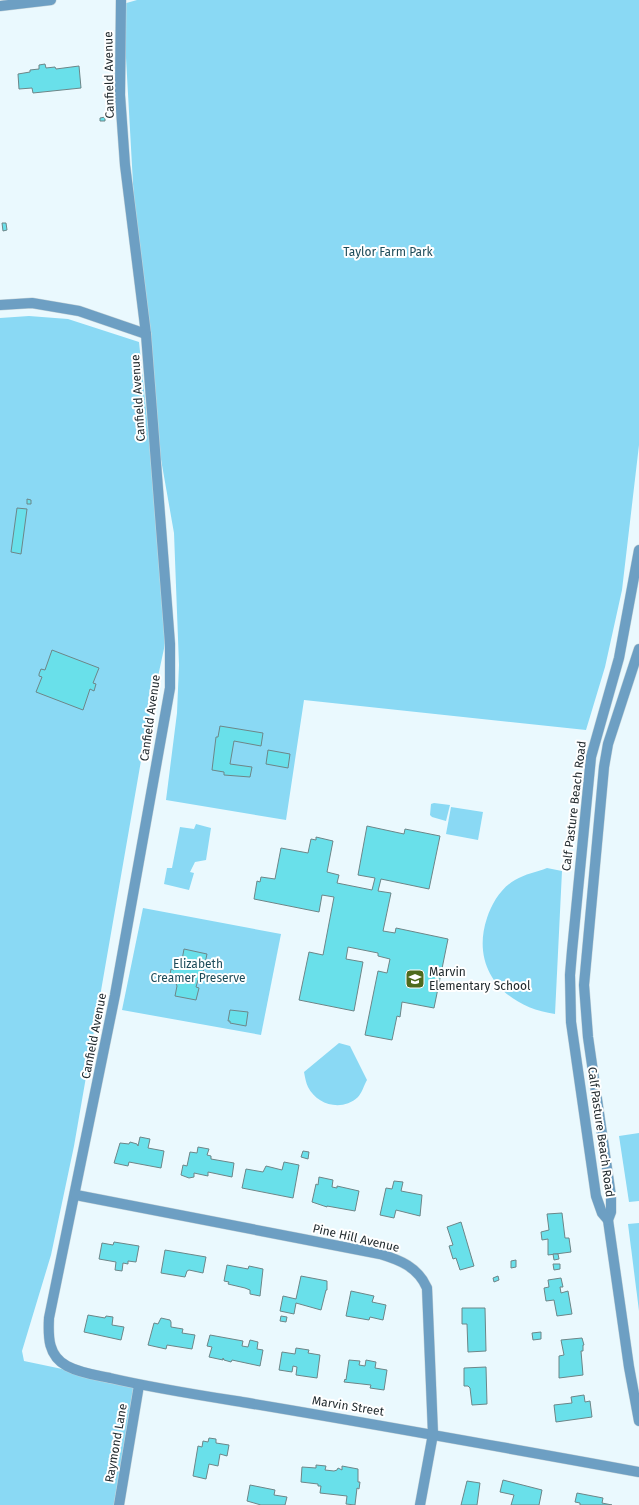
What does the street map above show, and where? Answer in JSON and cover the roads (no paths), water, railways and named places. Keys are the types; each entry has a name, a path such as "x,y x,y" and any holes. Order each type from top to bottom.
{"street":[{"path":"0,6 51,0"},
{"name":"Canfield Avenue","path":"56,1357 51,1349 48,1337 49,1318 76,1195 115,995 170,688 170,644 146,334 125,157 120,95 121,0"},
{"path":"0,305 32,303 79,311 146,334"},
{"name":"Calf Pasture Beach Road","path":"608,1220 602,1213 596,1196 571,1022 570,975 591,757 634,609 639,550"},
{"name":"Calf Pasture Beach Road","path":"639,649 608,744 604,767 586,950 584,985 586,1021 611,1196 611,1212 608,1220 629,1367 639,1420"},
{"path":"571,1022 586,1021"},
{"name":"Pine Hill Avenue","path":"76,1195 380,1254 400,1260 412,1267 423,1278 428,1288 434,1434 420,1505"},
{"name":"Marvin Street","path":"56,1357 66,1366 80,1372 140,1385 434,1434 639,1472"},
{"name":"Raymond Lane","path":"119,1505 140,1385"}],"place":[{"name":"Marvin Elementary School","path":"415,979"}],"park label":[{"name":"Taylor Farm Park","path":"388,252"},
{"name":"Elizabeth Creamer Preserve","path":"198,971"}]}
